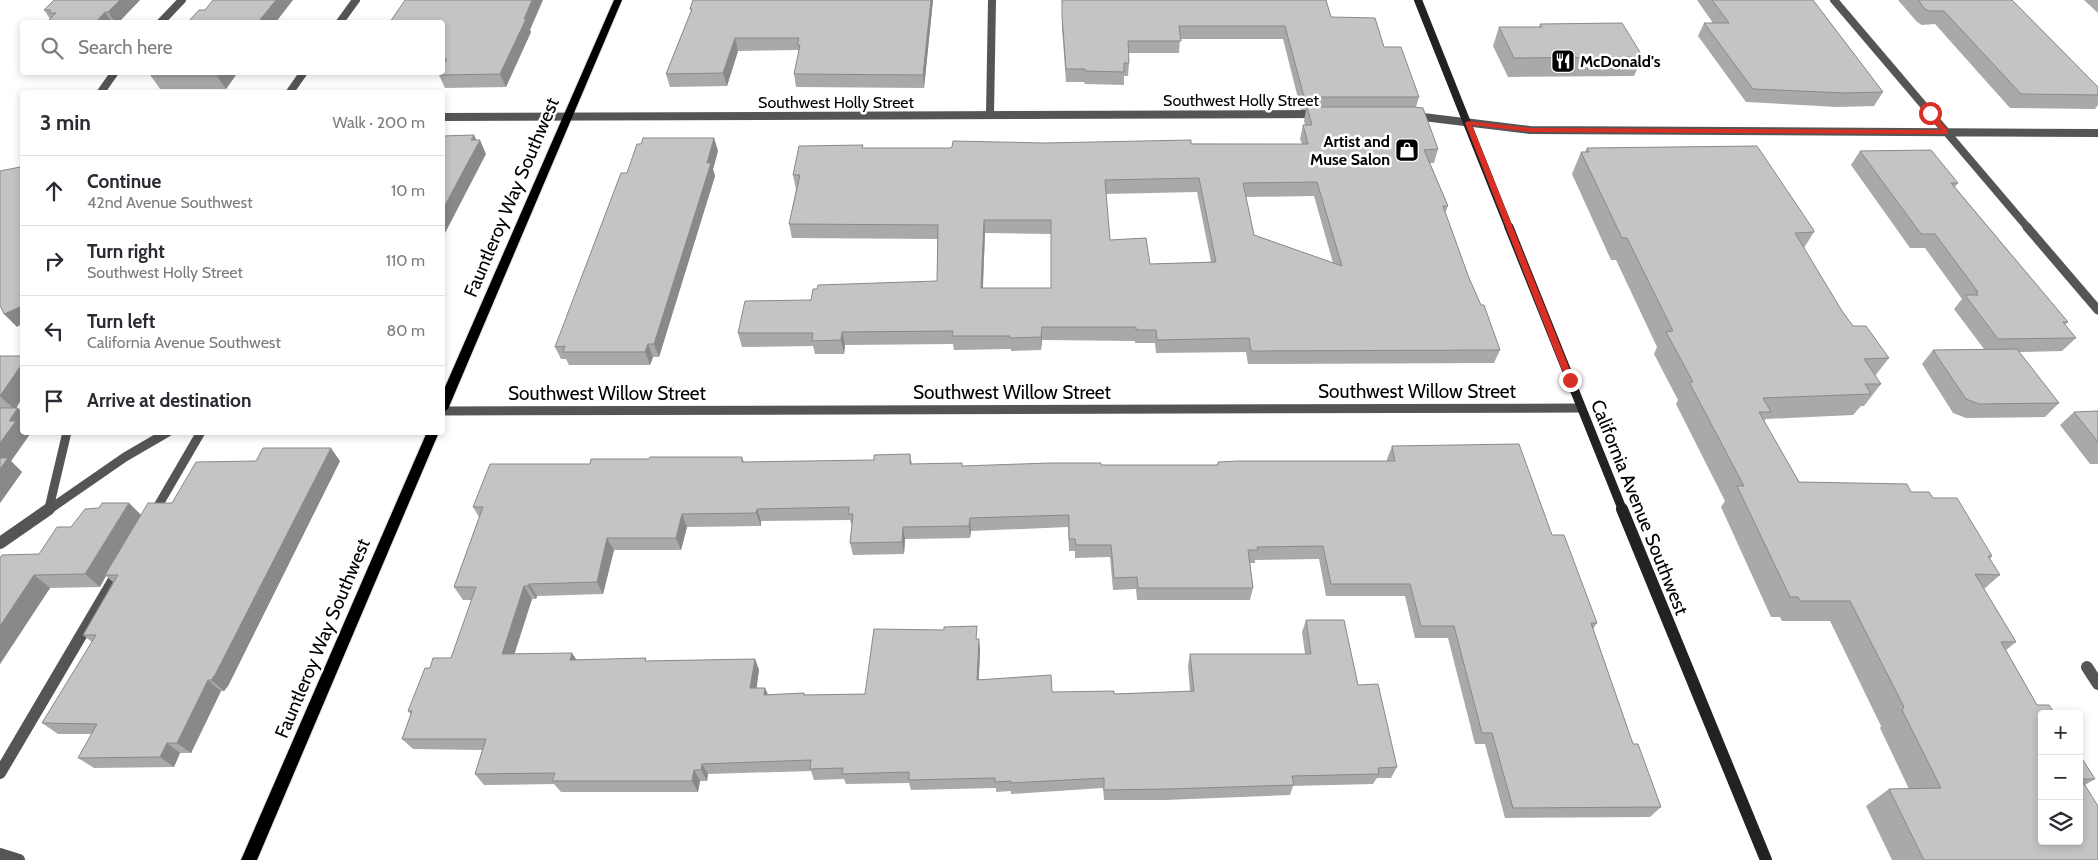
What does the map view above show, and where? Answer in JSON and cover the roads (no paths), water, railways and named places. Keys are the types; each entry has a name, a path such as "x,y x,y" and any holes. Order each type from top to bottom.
{"main road":[{"name":"Fauntleroy Way Southwest","path":"445,403 618,0"},
{"name":"California Avenue Southwest","path":"1418,0 1581,408 1766,860"},
{"name":"Fauntleroy Way Southwest","path":"249,860 432,435"}],"street":[{"path":"163,20 182,0"},
{"path":"341,20 356,0"},
{"path":"990,114 992,0"},
{"path":"1834,0 2098,310"},
{"path":"102,90 113,75"},
{"path":"291,90 302,75"},
{"name":"Southwest Holly Street","path":"445,117 1325,114"},
{"path":"1410,115 1530,130 2098,133"},
{"name":"Southwest Willow Street","path":"445,410 1581,408"},
{"path":"49,508 66,435"},
{"path":"0,543 125,457 163,435"},
{"path":"144,528 199,435"},
{"path":"0,773 124,562"},
{"path":"2087,667 2098,684"},
{"path":"0,854 19,860"}],"place":[{"name":"McDonald's","path":"1563,61"},
{"name":"Artist and Muse Salon","path":"1407,150"}]}
